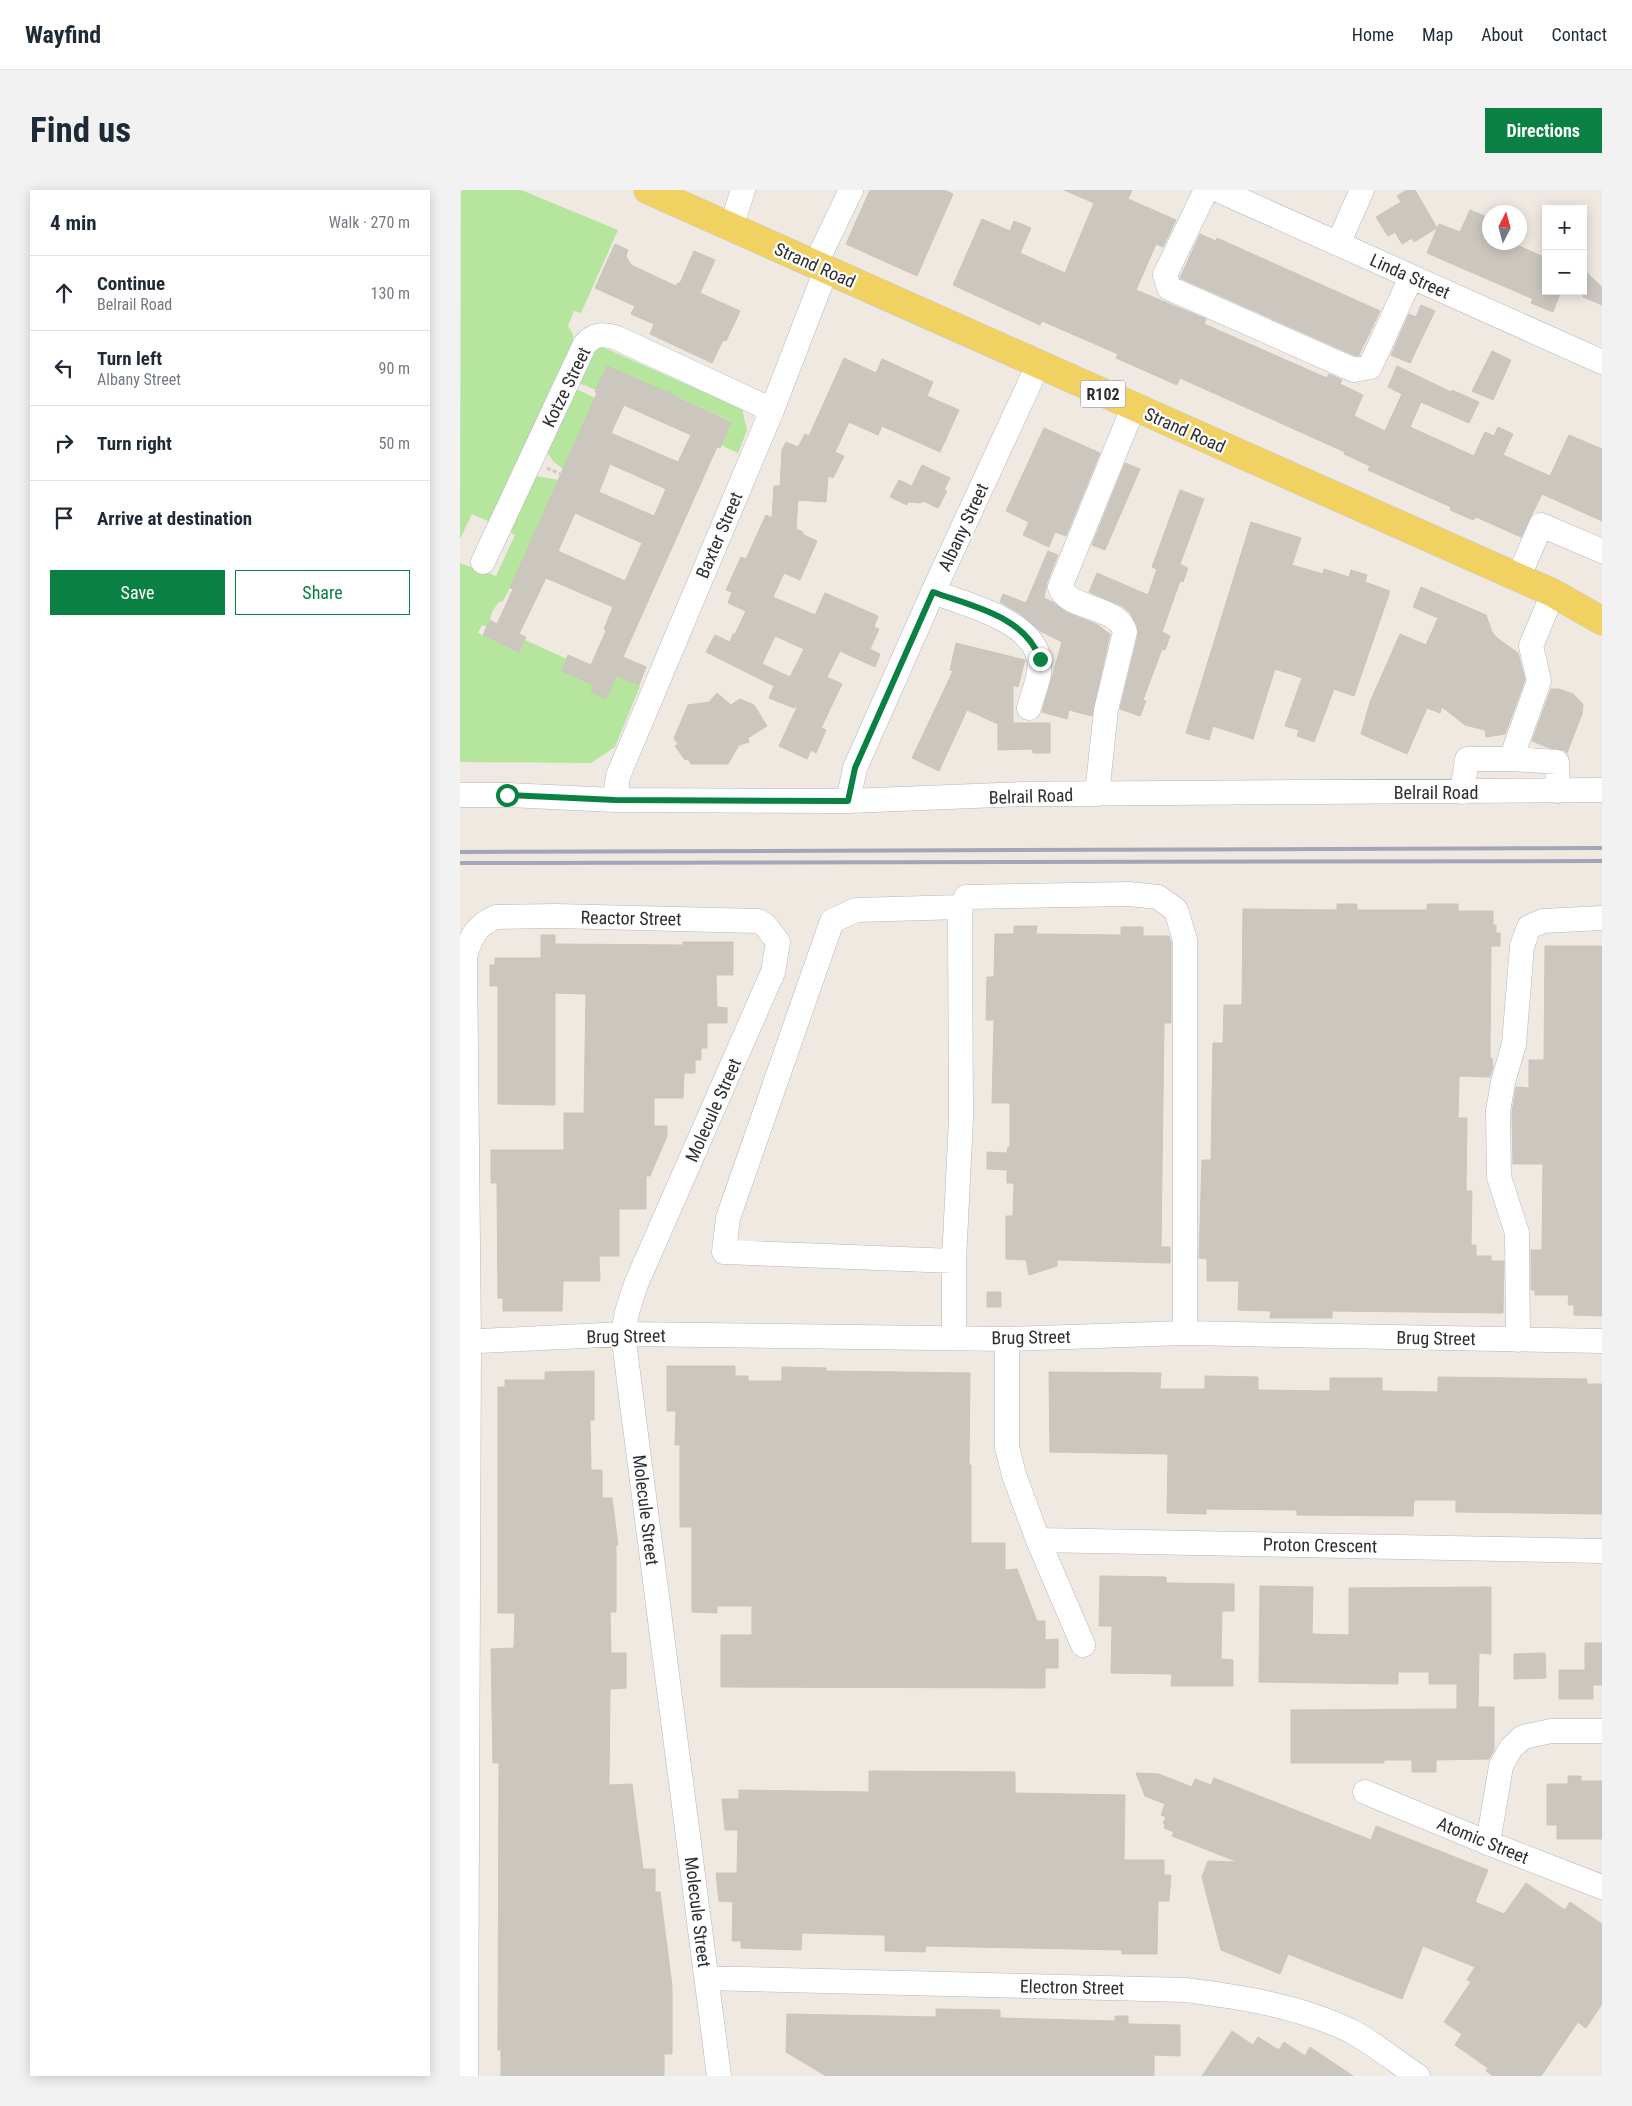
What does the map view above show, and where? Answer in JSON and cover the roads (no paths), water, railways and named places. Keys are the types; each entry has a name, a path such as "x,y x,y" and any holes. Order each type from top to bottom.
{"main road":[{"name":"Strand Road","path":"648,190 685,199 731,227 1133,408 1556,595 1602,621"},
{"name":"Strand Road","path":"1556,595 1602,607"}],"street":[{"path":"731,227 743,190"},
{"name":"Baxter Street","path":"615,800 618,776 772,410 821,267 851,190"},
{"path":"1206,190 1165,274 1169,288 1354,370 1370,367 1411,277"},
{"name":"Linda Street","path":"1218,190 1602,362"},
{"path":"1338,244 1362,190"},
{"name":"Kotze Street","path":"483,562 585,344 593,336 604,335 617,338 772,410"},
{"name":"Albany Street","path":"848,801 855,768 933,592 1038,365"},
{"path":"1097,794 1106,710 1125,632 1119,621 1065,596 1060,587 1133,408"},
{"path":"1518,578 1542,525 1602,552"},
{"path":"933,592 1002,618 1030,639 1040,659 1040,668 1029,708"},
{"path":"1511,759 1539,681 1531,646 1556,595"},
{"path":"1462,792 1467,759 1558,762 1558,791"},
{"name":"Belrail Road","path":"460,795 507,795 615,800 848,801 1024,794 1602,790"},
{"path":"954,1338 954,1261 961,1118 961,907 966,896 1129,894 1158,897 1176,910 1185,940 1185,1333"},
{"path":"954,1261 724,1252 728,1218 832,921 856,910 961,907"},
{"name":"Reactor Street","path":"464,1342 465,956 468,945 480,925 496,917 758,921 765,925 778,942 773,972"},
{"path":"1518,1340 1516,1233 1499,1177 1498,1111 1503,1082 1514,1044 1522,946 1529,927 1543,920 1602,918"},
{"name":"Molecule Street","path":"718,2076 707,1978 623,1334 627,1312 636,1284 773,972"},
{"name":"Brug Street","path":"464,1342 623,1334 1007,1339 1185,1333 1602,1341"},
{"path":"1007,1339 1007,1447 1014,1475 1038,1540 1083,1645"},
{"path":"464,1342 466,2076"},
{"name":"Proton Crescent","path":"1038,1540 1602,1551"},
{"path":"1488,1843 1501,1766 1511,1748 1523,1737 1551,1730 1602,1731"},
{"name":"Atomic Street","path":"1365,1792 1488,1843 1602,1887"},
{"name":"Electron Street","path":"707,1978 1185,1990 1240,1996 1300,2012 1352,2032 1418,2076"}],"railway":[{"path":"460,852 1602,848"},
{"path":"460,863 1602,861"}]}
